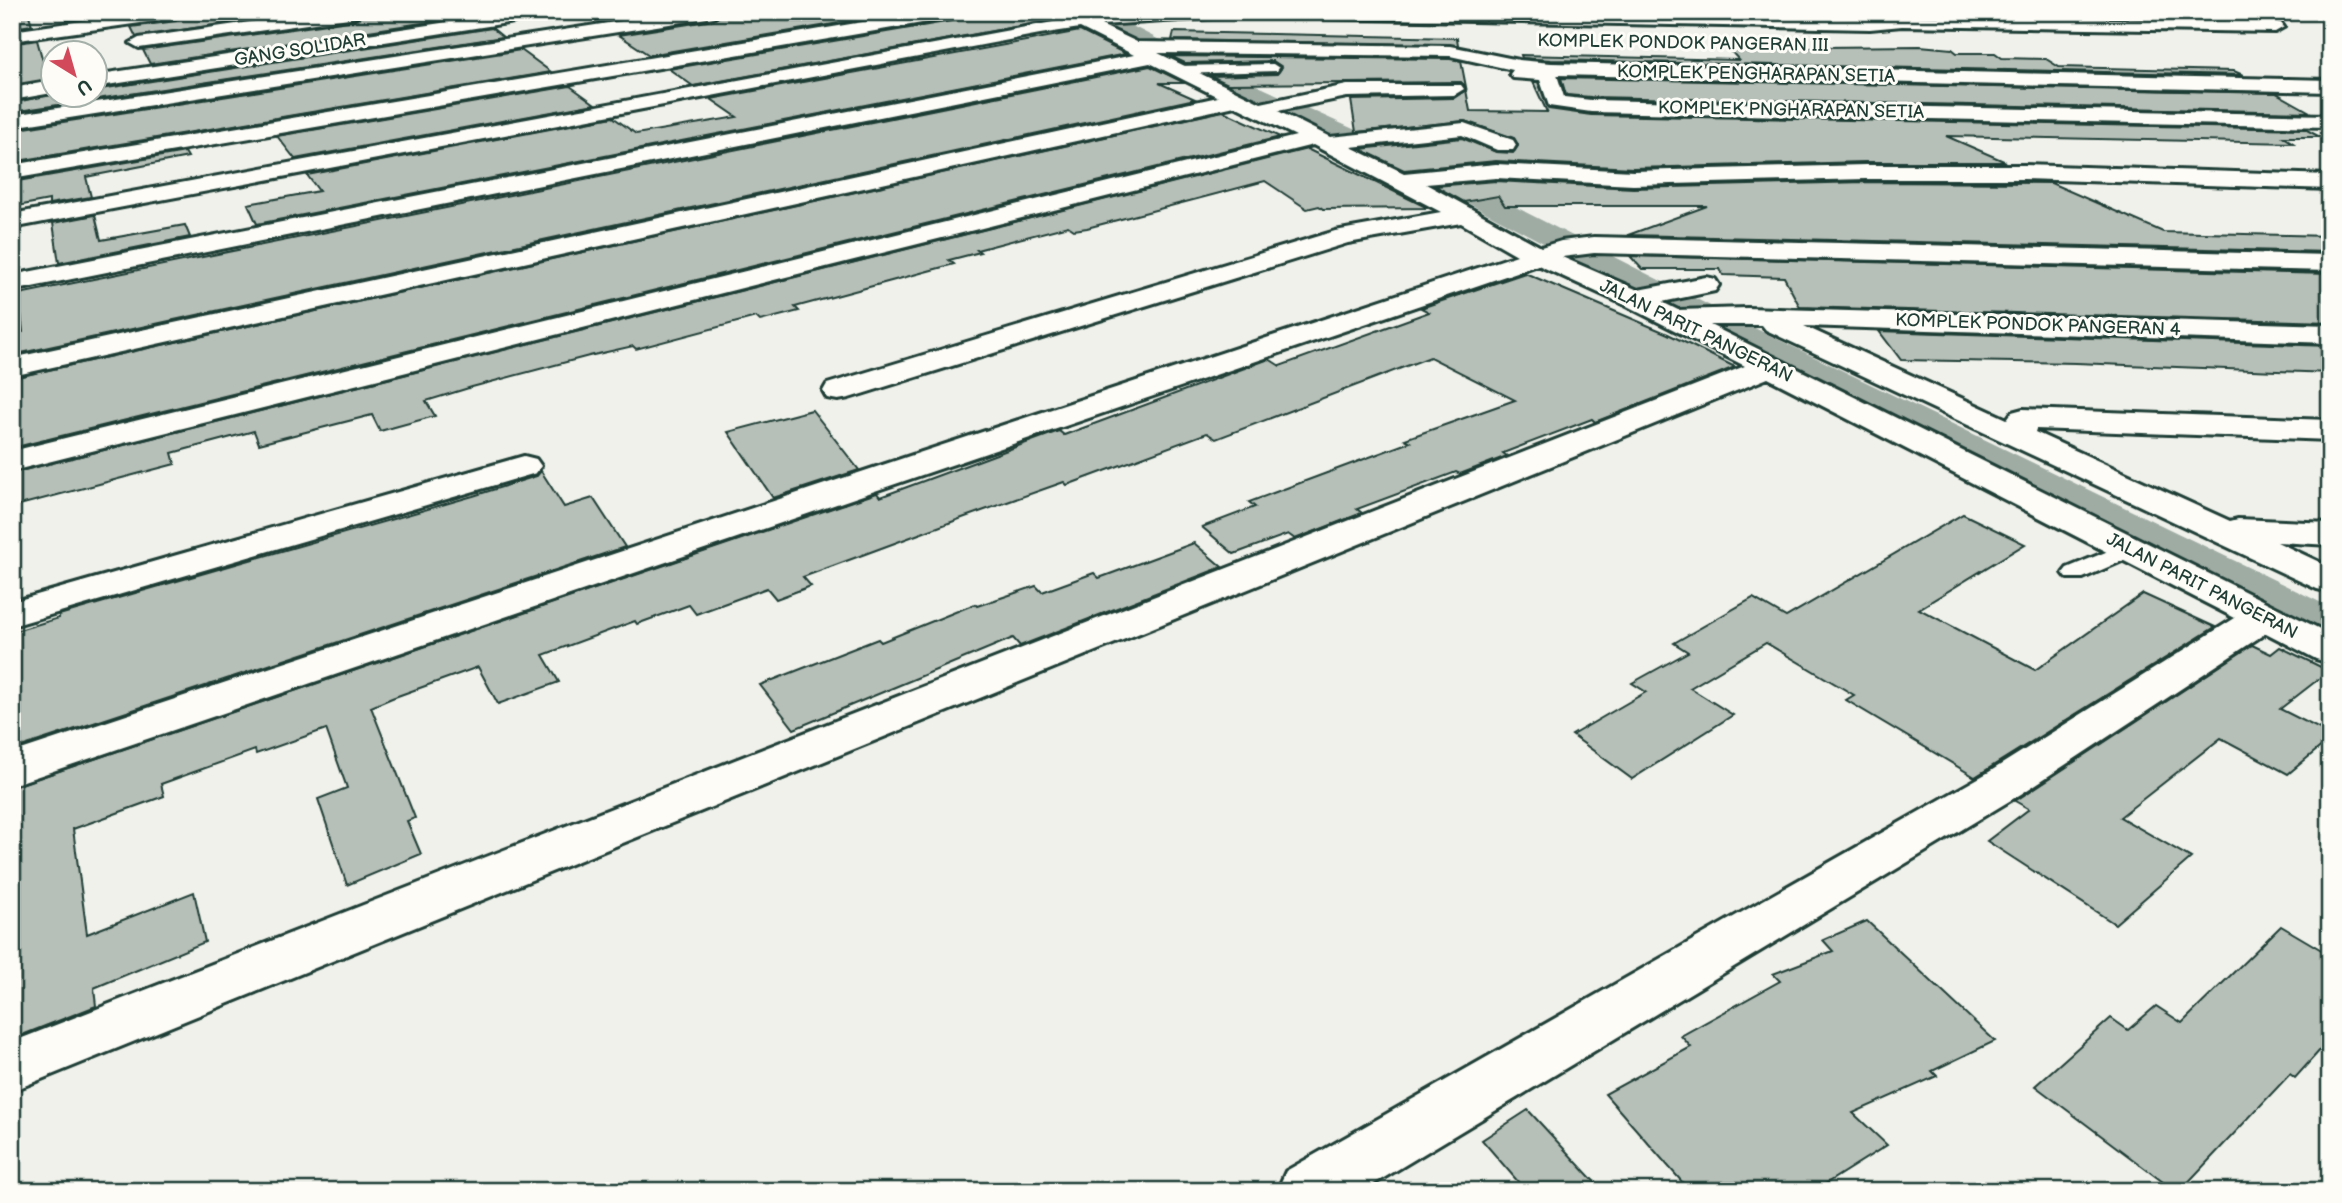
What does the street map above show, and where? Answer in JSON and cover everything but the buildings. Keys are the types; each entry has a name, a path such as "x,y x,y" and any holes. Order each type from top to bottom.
{"street":[{"path":"12,36 181,12"},
{"path":"139,43 356,12"},
{"path":"12,121 253,92 714,12"},
{"path":"12,172 957,12"},
{"path":"12,221 1076,18 1227,12"},
{"path":"1272,12 1830,23 1902,21 2275,27 2212,12"},
{"name":"GANG SOLIDAR","path":"108,79 520,16"},
{"name":"JALAN PARIT PANGERAN","path":"1076,18 1143,50 1186,62 1256,105 1407,179 1465,215 1550,253 1635,299 1684,318 1770,368 2330,650"},
{"name":"KOMPLEK PENGHARAPAN SETIA","path":"1186,62 1488,49 1519,66 1551,69 2330,86"},
{"path":"12,284 1143,50"},
{"name":"KOMPLEK PNGHARAPAN SETIA","path":"1273,68 1548,75 1556,102 1591,106 2330,121"},
{"path":"12,367 1256,105 1347,91 1454,89"},
{"path":"12,94 38,90"},
{"path":"12,461 1330,141 1464,129 1504,145"},
{"path":"1407,179 1508,172 1633,178 1837,172 2024,172 2330,182"},
{"path":"838,391 1344,236 1465,215"},
{"path":"12,768 1550,253 1594,245 2330,263"},
{"path":"1635,299 1694,288"},
{"path":"1754,317 2330,581"},
{"name":"KOMPLEK PONDOK PANGERAN 4","path":"1684,318 1754,317 2330,334"},
{"path":"12,1067 1770,368"},
{"path":"2031,442 2023,419 2330,430"},
{"path":"1987,477 2031,442"},
{"path":"12,614 524,466"},
{"path":"2219,529 2330,534"},
{"path":"1307,1191 2005,783 2264,617"}],"lane":[{"path":"1186,62 1224,67 1273,68"},
{"path":"2075,573 2130,549"}],"waterway":[{"path":"1089,12 1155,43 1174,55 1424,170 1721,324 2330,624"}]}
